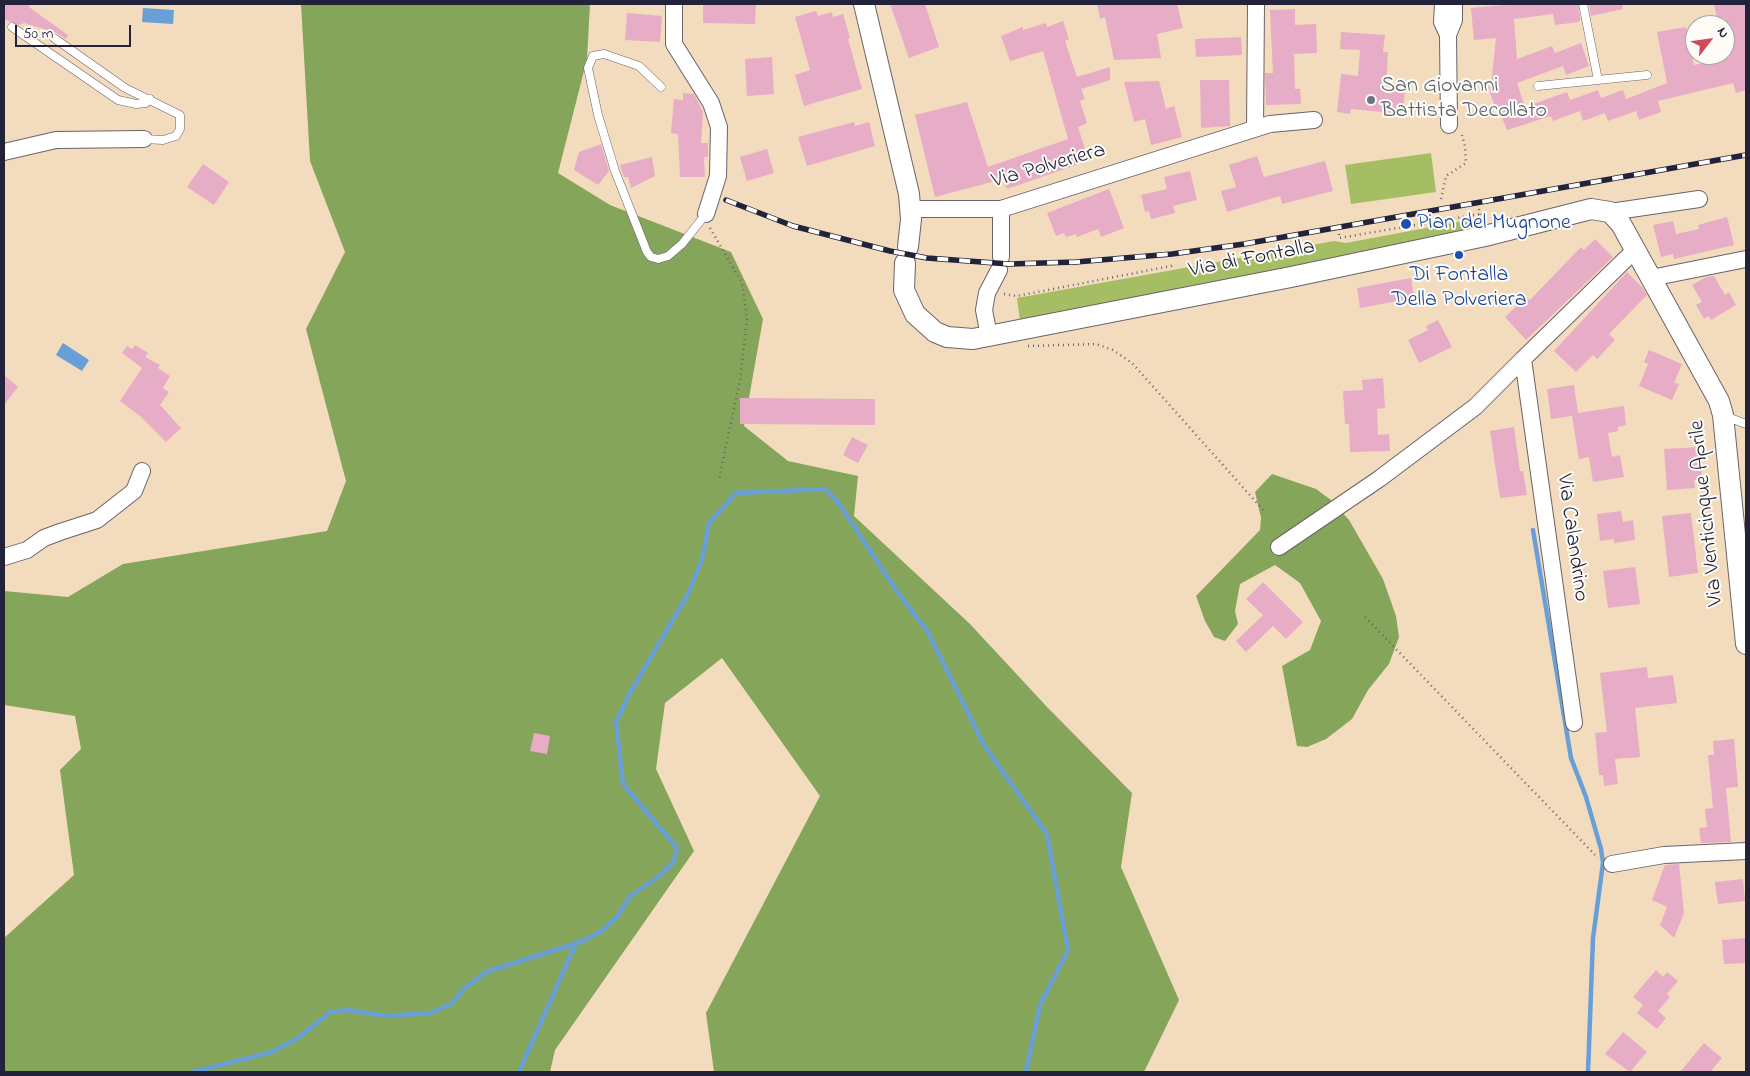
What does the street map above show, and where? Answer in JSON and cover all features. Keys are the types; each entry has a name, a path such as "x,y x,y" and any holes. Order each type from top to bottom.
{"street":[{"path":"674,4 674,44 712,103 719,127 718,176 706,214"},
{"path":"864,4 905,176 910,209"},
{"path":"1255,128 1256,4"},
{"path":"1443,4 1442,22 1448,35"},
{"path":"1449,125 1448,35 1454,20 1454,4"},
{"name":"Via Polveriera","path":"910,209 1001,209 1255,128 1270,124 1314,120"},
{"path":"4,152 56,140 144,139"},
{"path":"1610,212 1699,199"},
{"name":"Via di Fontalla","path":"910,209 904,290 908,302 924,323 946,337 959,339 989,336 1291,277 1454,243 1591,209 1610,212"},
{"path":"989,336 984,310 987,293 1000,264 1001,209"},
{"path":"1279,547 1379,479 1475,407 1636,249 1618,220 1610,212"},
{"name":"Via Venticinque Aprile","path":"1636,249 1713,387 1723,415 1746,644"},
{"path":"1651,278 1746,259"},
{"name":"Via Calandrino","path":"1523,359 1574,723"},
{"path":"4,557 27,550 44,538 97,520 134,491 142,471"},
{"path":"1612,864 1664,855 1746,851"}],"lane":[{"path":"1583,4 1598,80"},
{"path":"12,26 118,100 136,104 146,103 150,100"},
{"path":"54,38 125,88 178,112 182,119 180,129 171,138 144,139"},
{"path":"661,87 639,66 604,54 593,56 588,68 598,115 615,171 647,252 651,257 658,259 668,256 682,244 706,214"},
{"path":"1538,86 1647,75"},
{"path":"1723,415 1746,424"}],"path":[{"path":"1441,199 1446,176 1466,163 1466,146 1460,130 1449,125"},
{"path":"706,214 711,231 742,283 747,318 740,380 719,479"},
{"path":"1339,234 1339,238 1480,214"},
{"path":"987,293 1017,296 1170,266 1174,263"},
{"path":"1010,331 1021,344 1032,347 1096,344 1113,350 1132,363 1264,511"},
{"path":"1365,617 1600,861 1612,864"}],"green space":[{"path":"301,4 590,4 587,59 558,173 610,205 731,252 763,319 744,426 788,461 858,476 854,516 970,624 1048,708 1132,793 1121,867 1179,1000 1144,1072 714,1072 706,1013 820,796 722,658 665,703 656,769 694,851 555,1050 550,1072 4,1072 4,938 74,875 60,770 81,749 75,716 4,705 4,591 68,597 123,564 327,531 346,481 306,329 345,252 310,161"},
{"path":"1431,153 1436,192 1351,204 1345,165"},
{"path":"1479,218 1481,225 1453,234 1449,239 1020,321 1017,298 1334,241 1346,243"},
{"path":"1272,474 1316,489 1331,500 1349,520 1383,579 1396,616 1399,637 1389,664 1368,690 1352,719 1326,739 1307,747 1297,746 1282,666 1310,650 1321,621 1300,583 1275,565 1240,584 1235,611 1238,624 1225,641 1214,637 1205,621 1196,596 1260,530 1261,518 1255,492"}],"water":[{"path":"143,8 174,10 173,24 142,22"},
{"path":"63,343 89,360 82,371 56,355"}],"building":[{"path":"4,4 30,4 29,7 68,35 66,39 57,33 24,23 19,25 4,19"},
{"path":"703,4 756,4 755,24 703,23"},
{"path":"890,4 925,4 939,47 909,58"},
{"path":"1097,4 1177,4 1183,28 1157,34 1161,58 1114,60 1105,17 1100,19"},
{"path":"1517,4 1578,4 1579,22 1555,25 1553,14 1514,19 1517,59 1552,46 1555,53 1581,43 1589,66 1566,75 1563,66 1517,83 1525,107 1567,92 1570,100 1598,90 1601,98 1623,90 1626,99 1667,83 1657,32 1685,27 1685,65 1735,65 1735,15 1716,15 1714,4 1746,4 1746,90 1736,93 1733,83 1658,101 1661,112 1639,120 1636,111 1608,121 1605,113 1583,121 1580,111 1553,121 1551,116 1507,130 1501,115 1498,116 1488,87 1491,85 1496,38 1474,40 1471,8"},
{"path":"1589,4 1622,4 1623,9 1591,16"},
{"path":"1295,9 1295,25 1316,24 1317,53 1294,54 1295,89 1300,89 1301,104 1266,105 1265,73 1273,73 1270,10"},
{"path":"816,11 818,16 832,12 833,17 843,14 862,89 804,106 795,75 810,70 795,17"},
{"path":"627,13 662,16 660,42 625,40"},
{"path":"1063,21 1069,39 1065,41 1077,77 1110,67 1110,80 1081,89 1085,99 1080,101 1087,123 1078,127 1085,149 1075,153 1079,164 1007,189 1003,179 935,197 915,115 967,102 988,167 1068,139 1043,51 1010,61 1001,36 1023,27 1023,30 1046,23 1047,27"},
{"path":"1341,32 1385,35 1383,52 1388,52 1386,88 1405,90 1403,114 1351,109 1350,114 1337,112 1341,74 1358,76 1360,50 1340,49"},
{"path":"1241,37 1242,55 1196,57 1195,39"},
{"path":"772,57 774,94 747,96 745,59"},
{"path":"1200,80 1229,80 1230,126 1201,128"},
{"path":"1159,81 1166,109 1174,106 1182,137 1151,145 1145,119 1134,122 1124,82"},
{"path":"683,93 694,94 703,112 701,143 708,143 708,157 704,157 705,177 680,177 678,134 671,133 674,99 683,100"},
{"path":"854,122 855,126 869,122 875,146 807,166 798,137"},
{"path":"601,144 609,171 598,185 574,170 579,152"},
{"path":"767,149 774,173 747,181 740,157"},
{"path":"1257,156 1264,177 1325,161 1333,191 1282,204 1280,196 1227,212 1221,191 1236,187 1229,165"},
{"path":"652,157 655,176 631,188 628,177 624,177 620,165"},
{"path":"203,164 229,182 214,205 187,187"},
{"path":"1190,171 1197,200 1173,206 1175,213 1151,219 1149,211 1145,212 1141,195 1167,189 1164,177"},
{"path":"1109,189 1124,228 1101,237 1098,229 1077,237 1076,234 1066,237 1064,233 1056,236 1047,213"},
{"path":"1727,217 1734,245 1674,259 1673,254 1661,257 1653,225 1673,221 1676,234 1699,229 1698,225"},
{"path":"1595,239 1613,257 1526,340 1505,317 1526,297 1530,300 1581,247 1584,250"},
{"path":"1627,272 1647,295 1609,334 1615,340 1597,359 1593,355 1576,372 1554,351"},
{"path":"1714,276 1725,295 1729,292 1736,305 1711,320 1708,316 1704,319 1696,305 1702,302 1692,285 1706,277"},
{"path":"1411,278 1414,298 1360,308 1357,288"},
{"path":"1438,320 1452,347 1419,363 1408,340 1428,330 1426,326"},
{"path":"135,345 148,353 145,357 160,365 158,368 170,376 163,388 169,392 160,405 181,428 166,442 140,416 120,401 142,368 122,353 127,346 132,349"},
{"path":"1649,350 1682,364 1674,383 1679,384 1672,400 1639,386 1648,364 1644,362"},
{"path":"4,375 18,387 4,405"},
{"path":"1383,378 1385,408 1377,409 1378,435 1389,434 1390,451 1350,452 1349,424 1345,424 1343,391 1363,390 1362,380"},
{"path":"1574,385 1578,413 1624,406 1626,425 1618,427 1618,431 1608,433 1612,457 1620,455 1624,477 1593,482 1589,457 1579,459 1572,416 1551,419 1547,389"},
{"path":"740,398 875,399 875,425 740,424"},
{"path":"1514,427 1520,471 1523,471 1527,495 1500,498 1490,431"},
{"path":"852,437 868,445 858,463 843,455"},
{"path":"1700,447 1702,480 1694,480 1695,488 1667,490 1664,449"},
{"path":"1621,511 1623,522 1633,520 1635,540 1614,543 1614,539 1600,541 1597,514"},
{"path":"1691,513 1698,573 1669,577 1662,516"},
{"path":"1635,567 1640,604 1608,608 1603,571"},
{"path":"1263,582 1303,622 1286,639 1273,626 1246,652 1236,641 1263,615 1246,599"},
{"path":"1647,667 1648,678 1673,675 1677,703 1635,708 1640,757 1615,759 1618,784 1604,786 1603,775 1599,775 1595,733 1607,732 1600,673"},
{"path":"534,733 550,736 547,754 530,751"},
{"path":"1734,739 1738,787 1726,788 1731,842 1701,843 1699,828 1707,827 1705,809 1713,808 1708,755 1714,755 1713,741"},
{"path":"1679,864 1684,913 1674,938 1660,925 1667,907 1652,900 1665,865"},
{"path":"1743,879 1745,901 1718,904 1715,882"},
{"path":"1746,938 1746,963 1724,964 1722,940"},
{"path":"1656,970 1663,977 1667,972 1678,981 1667,994 1670,997 1658,1011 1666,1018 1657,1029 1637,1013 1643,1005 1633,997"},
{"path":"1623,1032 1647,1052 1630,1072 1605,1054"},
{"path":"1704,1043 1722,1058 1710,1072 1680,1072"}],"waterway":[{"path":"193,1072 272,1052 298,1038 330,1012 348,1010 386,1016 430,1013 451,1004 466,987 486,972 583,941 600,932 617,917 630,896 658,877 673,863 677,848 623,784 616,722 630,693 688,594 702,560 709,523 736,493 825,489 840,505 896,590 928,632 984,745 1047,834 1068,950 1040,1005 1026,1072"},
{"path":"1533,530 1571,758 1586,797 1601,849 1603,863 1593,938 1588,1072"},
{"path":"519,1072 576,943"}],"railway":[{"path":"726,200 793,226 890,251 927,258 1009,264 1076,262 1172,254 1244,244 1746,155"}],"place":[{"name":"San Giovanni Battista Decollato","path":"1371,100"},
{"name":"Pian del Mugnone","path":"1406,224"},
{"name":"Di Fontalla Della Polveriera","path":"1459,255"}]}
